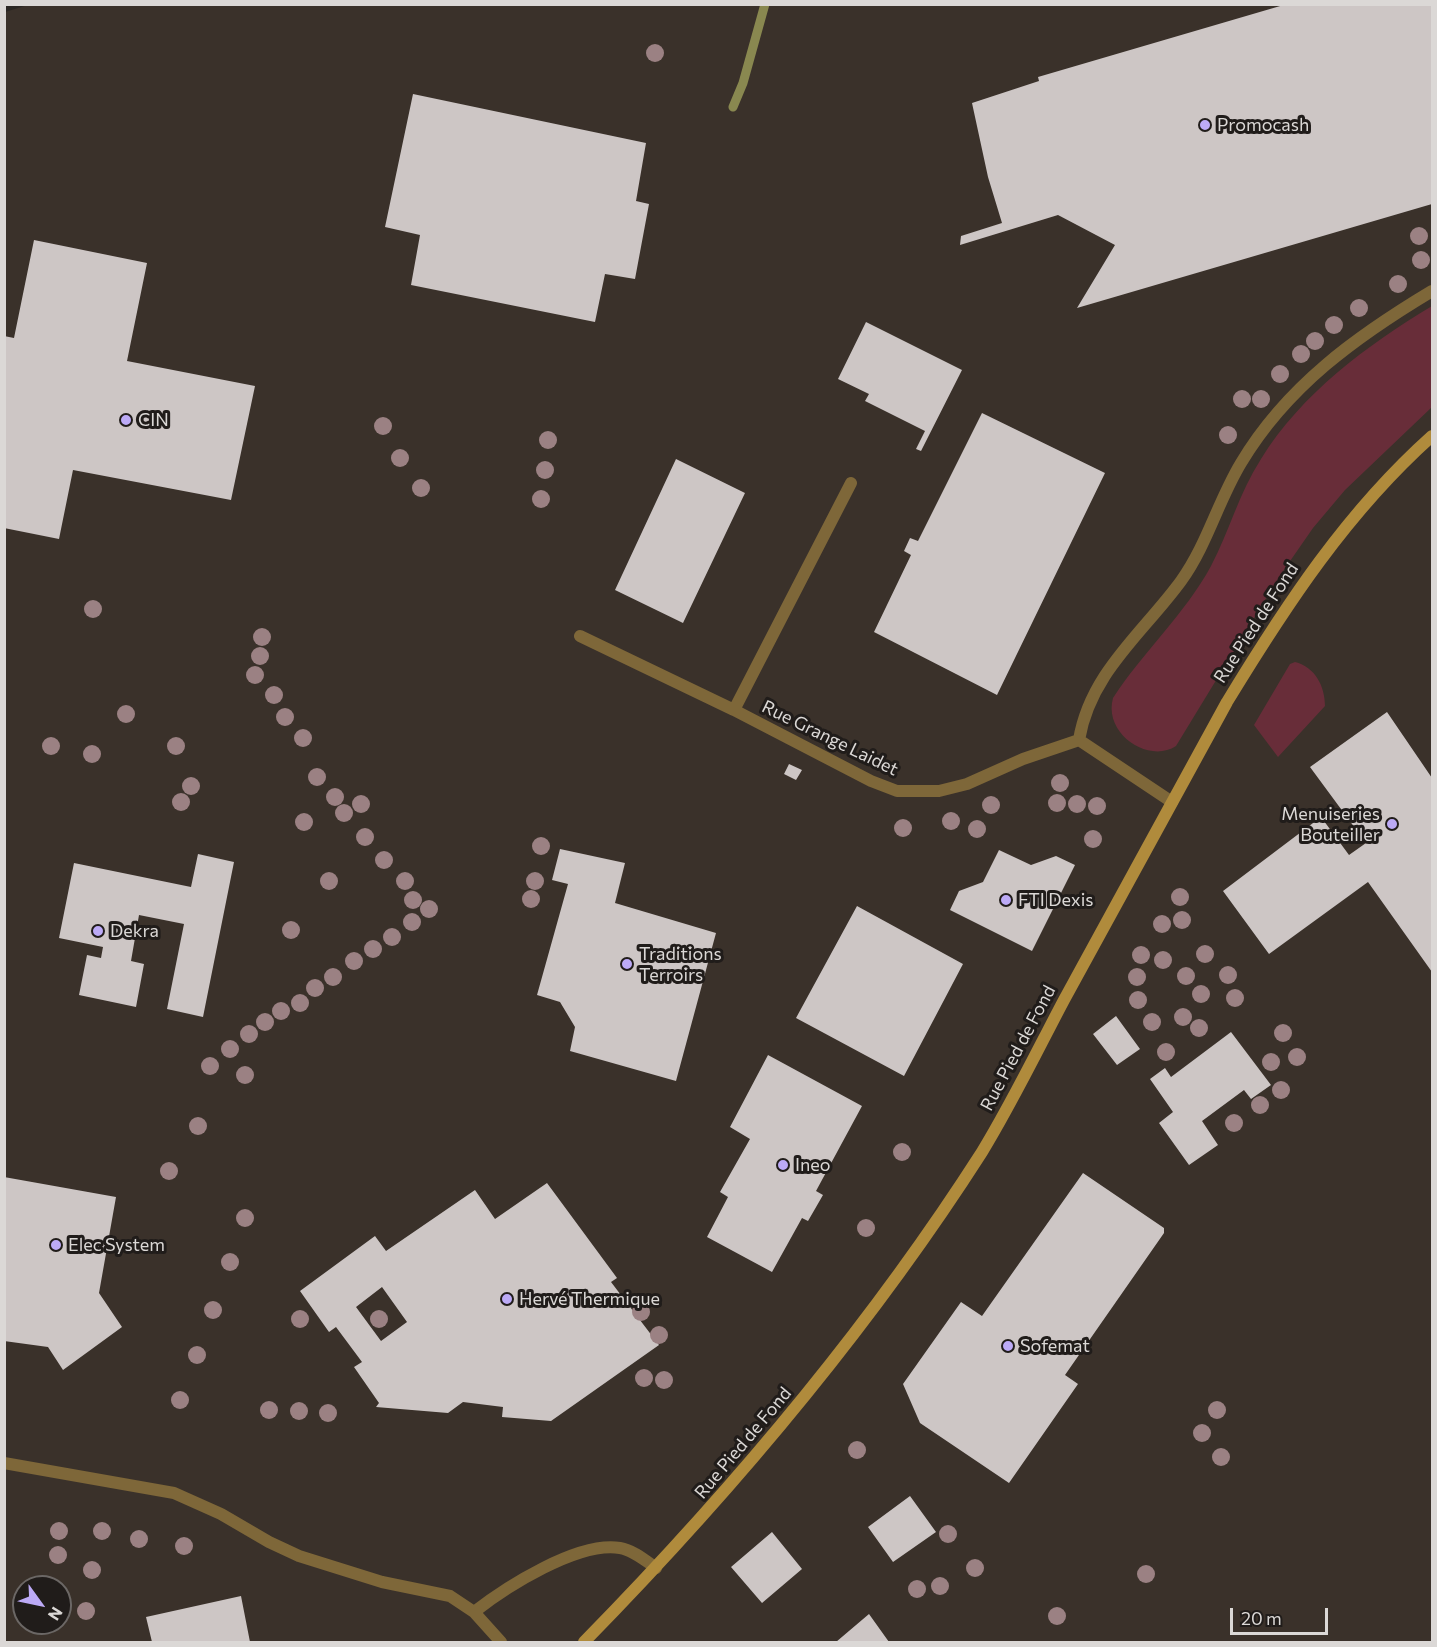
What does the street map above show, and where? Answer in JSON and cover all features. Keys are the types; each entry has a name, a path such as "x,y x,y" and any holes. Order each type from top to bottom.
{"main road":[{"name":"Rue Pied de Fond","path":"584,1642 656,1568 816,1384 953,1196 1002,1117 1227,702 1297,590 1349,521 1385,481 1432,436"}],"street":[{"path":"1172,802 1079,740 1083,716 1098,683 1175,588 1198,555 1226,490 1264,429 1322,366 1358,338 1432,291"},
{"name":"Rue Grange Laidet","path":"734,710 851,483"},
{"name":"Rue Grange Laidet","path":"580,636 734,710 871,781 897,791 939,791 967,784 1023,759 1079,740"},
{"path":"4,1463 174,1493 221,1514 269,1542 299,1556 382,1582 450,1596 474,1612 501,1642"},
{"path":"474,1612 496,1594 531,1574 587,1551 621,1548 656,1568"}],"shaded area":[{"path":"31,4 1432,5 1432,1642 5,1642 5,12"},
{"path":"1432,306 1432,407 1345,490 1313,528 1279,577 1176,746 1165,751 1153,751 1131,742 1121,734 1115,723 1112,711 1113,698 1201,584 1253,472 1277,435 1316,392 1337,373 1407,321"},
{"path":"1295,662 1308,668 1318,678 1325,706 1278,757 1254,725 1290,664"}],"building":[{"name":"Promocash","path":"1287,4 1432,4 1432,204 1077,308 1115,245 1058,215 960,245 961,236 1002,223 988,177 972,103 1039,81 1038,77"},
{"path":"413,94 646,143 636,201 649,204 635,279 605,274 595,322 411,285 420,235 385,227"},
{"name":"CIN","path":"34,240 147,263 127,361 255,386 231,500 73,470 59,539 4,528 4,336 14,338"},
{"path":"866,322 962,370 921,451 916,449 925,431 865,401 869,394 838,379"},
{"path":"982,413 1105,473 997,695 874,632 911,555 904,551 910,538 918,541"},
{"path":"676,459 745,493 683,623 615,590"},
{"name":"Menuiseries Bouteiller","path":"1387,712 1432,778 1432,972 1368,882 1269,954 1223,891 1321,817 1349,855 1366,843 1310,767"},
{"path":"789,764 802,770 796,780 784,774"},
{"name":"Traditions Terroirs","path":"560,849 625,863 615,903 716,933 676,1081 570,1051 575,1027 560,1002 537,995 568,884 552,880"},
{"name":"FTI Dexis","path":"999,850 1031,865 1056,856 1075,865 1032,951 950,910 959,891 983,882"},
{"name":"Dekra","path":"198,854 234,862 203,1017 167,1009 184,924 139,915 131,961 144,964 136,1007 79,995 87,955 101,958 103,947 59,938 74,863 191,887"},
{"path":"857,906 963,964 904,1076 796,1018"},
{"path":"1116,1016 1140,1049 1117,1065 1093,1034"},
{"path":"1231,1032 1271,1085 1251,1099 1244,1090 1202,1121 1218,1145 1189,1165 1159,1123 1173,1112 1150,1079 1165,1068 1171,1077"},
{"name":"Ineo","path":"768,1055 862,1106 816,1191 823,1195 808,1221 802,1218 772,1272 707,1237 728,1197 720,1192 750,1139 730,1127"},
{"name":"Sofemat","path":"1083,1173 1164,1228 1164,1233 1065,1375 1078,1384 1009,1483 920,1423 903,1384 961,1302 982,1316"},
{"name":"Elec System","path":"4,1177 116,1197 99,1293 122,1327 63,1370 48,1347 4,1341"},
{"name":"Hervé Thermique","path":"547,1183 617,1278 611,1282 659,1345 551,1421 502,1417 503,1407 463,1402 448,1413 376,1407 379,1403 354,1367 362,1362 336,1327 329,1332 300,1291 375,1236 386,1251 475,1190 495,1219","holes":["382,1287 407,1322 381,1341 356,1307"]},
{"path":"910,1496 936,1532 893,1562 868,1527"},
{"path":"772,1532 802,1569 762,1603 731,1567"},
{"path":"241,1596 250,1642 152,1642 146,1617"},
{"path":"869,1614 889,1642 836,1642"}],"waterway":[{"path":"733,107 743,83 765,4"}],"place":[{"name":"Promocash","path":"1205,125"},
{"name":"CIN","path":"126,420"},
{"name":"Menuiseries Bouteiller","path":"1392,824"},
{"name":"FTI Dexis","path":"1006,900"},
{"name":"Dekra","path":"98,931"},
{"name":"Traditions Terroirs","path":"627,964"},
{"name":"Ineo","path":"783,1165"},
{"name":"Elec System","path":"56,1245"},
{"name":"Hervé Thermique","path":"507,1299"},
{"name":"Sofemat","path":"1008,1346"}]}
